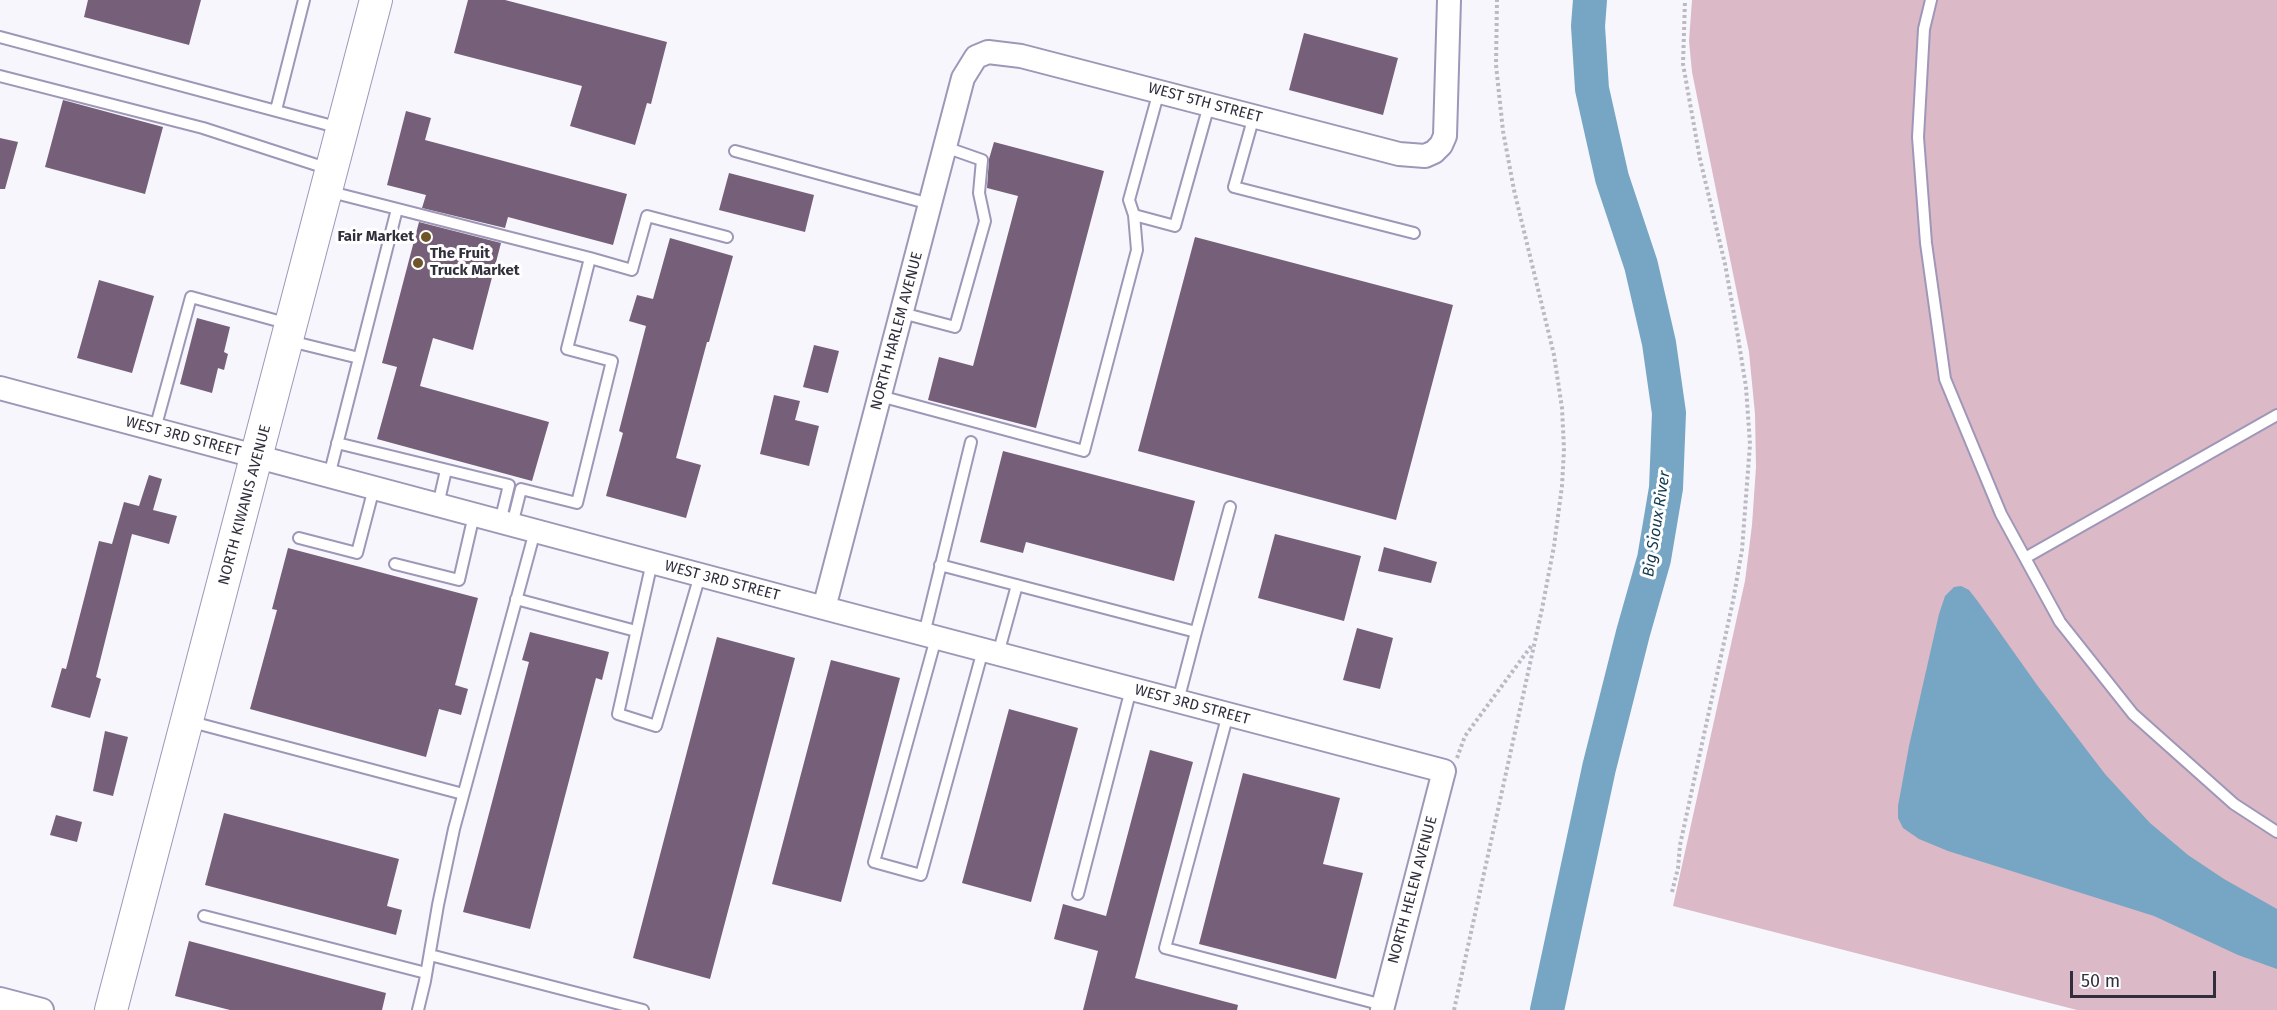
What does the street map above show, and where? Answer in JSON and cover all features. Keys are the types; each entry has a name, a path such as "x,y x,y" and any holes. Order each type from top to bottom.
{"main road":[{"name":"NORTH KIWANIS AVENUE","path":"111,1010 258,457 376,0"}],"street":[{"name":"WEST 5TH STREET","path":"976,57 988,52 1002,52 1399,154 1425,156 1442,145 1445,136 1449,0"},
{"name":"NORTH HARLEM AVENUE","path":"824,608 963,78 976,57"},
{"name":"WEST 3RD STREET","path":"0,388 1444,771"},
{"name":"NORTH HELEN AVENUE","path":"1383,1008 1444,771"},
{"path":"0,999 42,1010"}],"lane":[{"path":"276,110 304,0"},
{"path":"1931,0 1924,29 1918,137 1926,243 1945,379 2001,514 2060,622 2133,714 2235,804 2277,832"},
{"path":"0,37 343,129"},
{"path":"0,76 203,128 397,209 632,270 647,216 727,237"},
{"path":"880,396 1084,451 1137,250 1134,215 1129,200 1159,91"},
{"path":"1134,215 1175,226 1209,105"},
{"path":"1254,116 1234,186 1414,233"},
{"path":"902,313 956,327 985,221 979,194 982,160 945,147"},
{"path":"735,151 930,204"},
{"path":"329,476 397,209"},
{"path":"506,523 521,489 577,502 612,361 567,349 590,258"},
{"path":"155,429 190,297 359,358"},
{"path":"2025,558 2277,415"},
{"path":"970,442 940,565 930,636 874,862 921,875 991,652 1017,585"},
{"path":"338,443 508,485 506,523"},
{"path":"438,505 446,470"},
{"path":"299,538 357,553 374,488"},
{"path":"1178,701 1230,507"},
{"path":"395,564 459,580 474,515"},
{"path":"418,1010 444,874 463,794 535,531"},
{"path":"652,562 618,714 656,726 700,575"},
{"path":"940,565 1196,632"},
{"path":"516,599 636,631"},
{"path":"1078,894 1131,689"},
{"path":"1228,714 1165,948 1383,1008"},
{"path":"188,721 463,794"},
{"path":"204,916 426,973"},
{"path":"430,955 643,1010"}],"path":[{"path":"1454,1010 1554,546 1562,486 1564,449 1562,408 1554,355 1514,190 1503,131 1496,65 1497,0"},
{"path":"1672,892 1742,550 1750,444 1746,387 1737,331 1725,264 1700,159 1683,64 1685,0"},
{"path":"1444,771 1458,758 1465,736 1534,642"}],"shaded area":[{"path":"1692,0 2277,0 2277,1010 2077,1010 1673,906 1745,581 1756,467 1755,414 1749,352 1692,72 1689,41"}],"water":[{"path":"1961,586 1969,590 1979,603 2037,685 2105,774 2150,823 2188,855 2224,879 2277,909 2277,969 2238,955 2154,916 1948,851 1919,839 1903,828 1898,818 1898,806 1939,614 1945,596 1954,587"}],"building":[{"path":"88,0 201,0 189,45 84,17"},
{"path":"468,0 505,0 667,42 651,104 647,103 635,145 570,126 582,86 454,53"},
{"path":"1304,33 1398,58 1383,115 1289,90"},
{"path":"63,100 163,127 145,194 45,167"},
{"path":"406,111 431,118 425,140 627,194 613,245 508,217 505,228 422,208 426,195 387,185"},
{"path":"0,138 18,142 5,189 0,189"},
{"path":"994,142 1104,171 1036,428 928,400 939,357 973,366 1018,196 987,188 989,159"},
{"path":"729,173 814,195 805,232 719,210"},
{"path":"419,222 501,243 473,350 433,338 420,386 549,422 532,481 377,439 397,367 382,363"},
{"path":"1195,237 1453,305 1396,520 1138,451"},
{"path":"670,238 733,256 676,458 701,465 686,518 606,496 623,433 619,431 646,326 629,321 637,295 653,299"},
{"path":"99,280 154,296 132,373 77,358"},
{"path":"197,318 230,327 224,352 228,354 224,370 218,368 212,393 180,384"},
{"path":"814,345 839,351 828,393 803,387"},
{"path":"774,395 800,401 795,420 819,426 809,466 760,454"},
{"path":"1003,451 1195,501 1174,581 1026,542 1023,553 980,542"},
{"path":"149,475 162,479 153,510 177,516 169,544 132,534 96,677 101,679 90,718 51,707 62,668 66,669 99,541 112,544 124,502 139,506"},
{"path":"1275,534 1361,556 1344,621 1258,598"},
{"path":"1384,547 1437,562 1431,583 1378,571"},
{"path":"288,548 478,598 455,685 468,689 461,715 439,709 426,757 250,709 277,610 272,609"},
{"path":"1357,628 1393,638 1380,689 1343,680"},
{"path":"530,632 609,652 602,680 596,678 530,929 463,912 529,662 522,660"},
{"path":"717,637 795,658 710,979 633,958"},
{"path":"831,660 900,678 841,902 772,884"},
{"path":"1009,709 1078,728 1031,902 962,883"},
{"path":"105,731 128,737 113,796 93,791"},
{"path":"1150,750 1193,762 1135,978 1238,1005 1237,1010 1083,1010 1098,951 1054,939 1063,904 1106,916"},
{"path":"1243,773 1340,798 1323,864 1363,873 1336,979 1199,944"},
{"path":"224,813 399,859 387,906 402,910 396,935 205,885"},
{"path":"56,815 82,822 77,842 50,835"},
{"path":"189,941 386,993 382,1010 230,1010 175,996"}],"waterway":[{"name":"Big Sioux River","path":"1547,1010 1599,768 1654,559 1666,488 1669,413 1659,343 1641,265 1612,178 1592,89 1588,26 1590,0"}],"place":[{"name":"Fair Market","path":"426,237"},
{"name":"The Fruit Truck Market","path":"418,263"}]}
